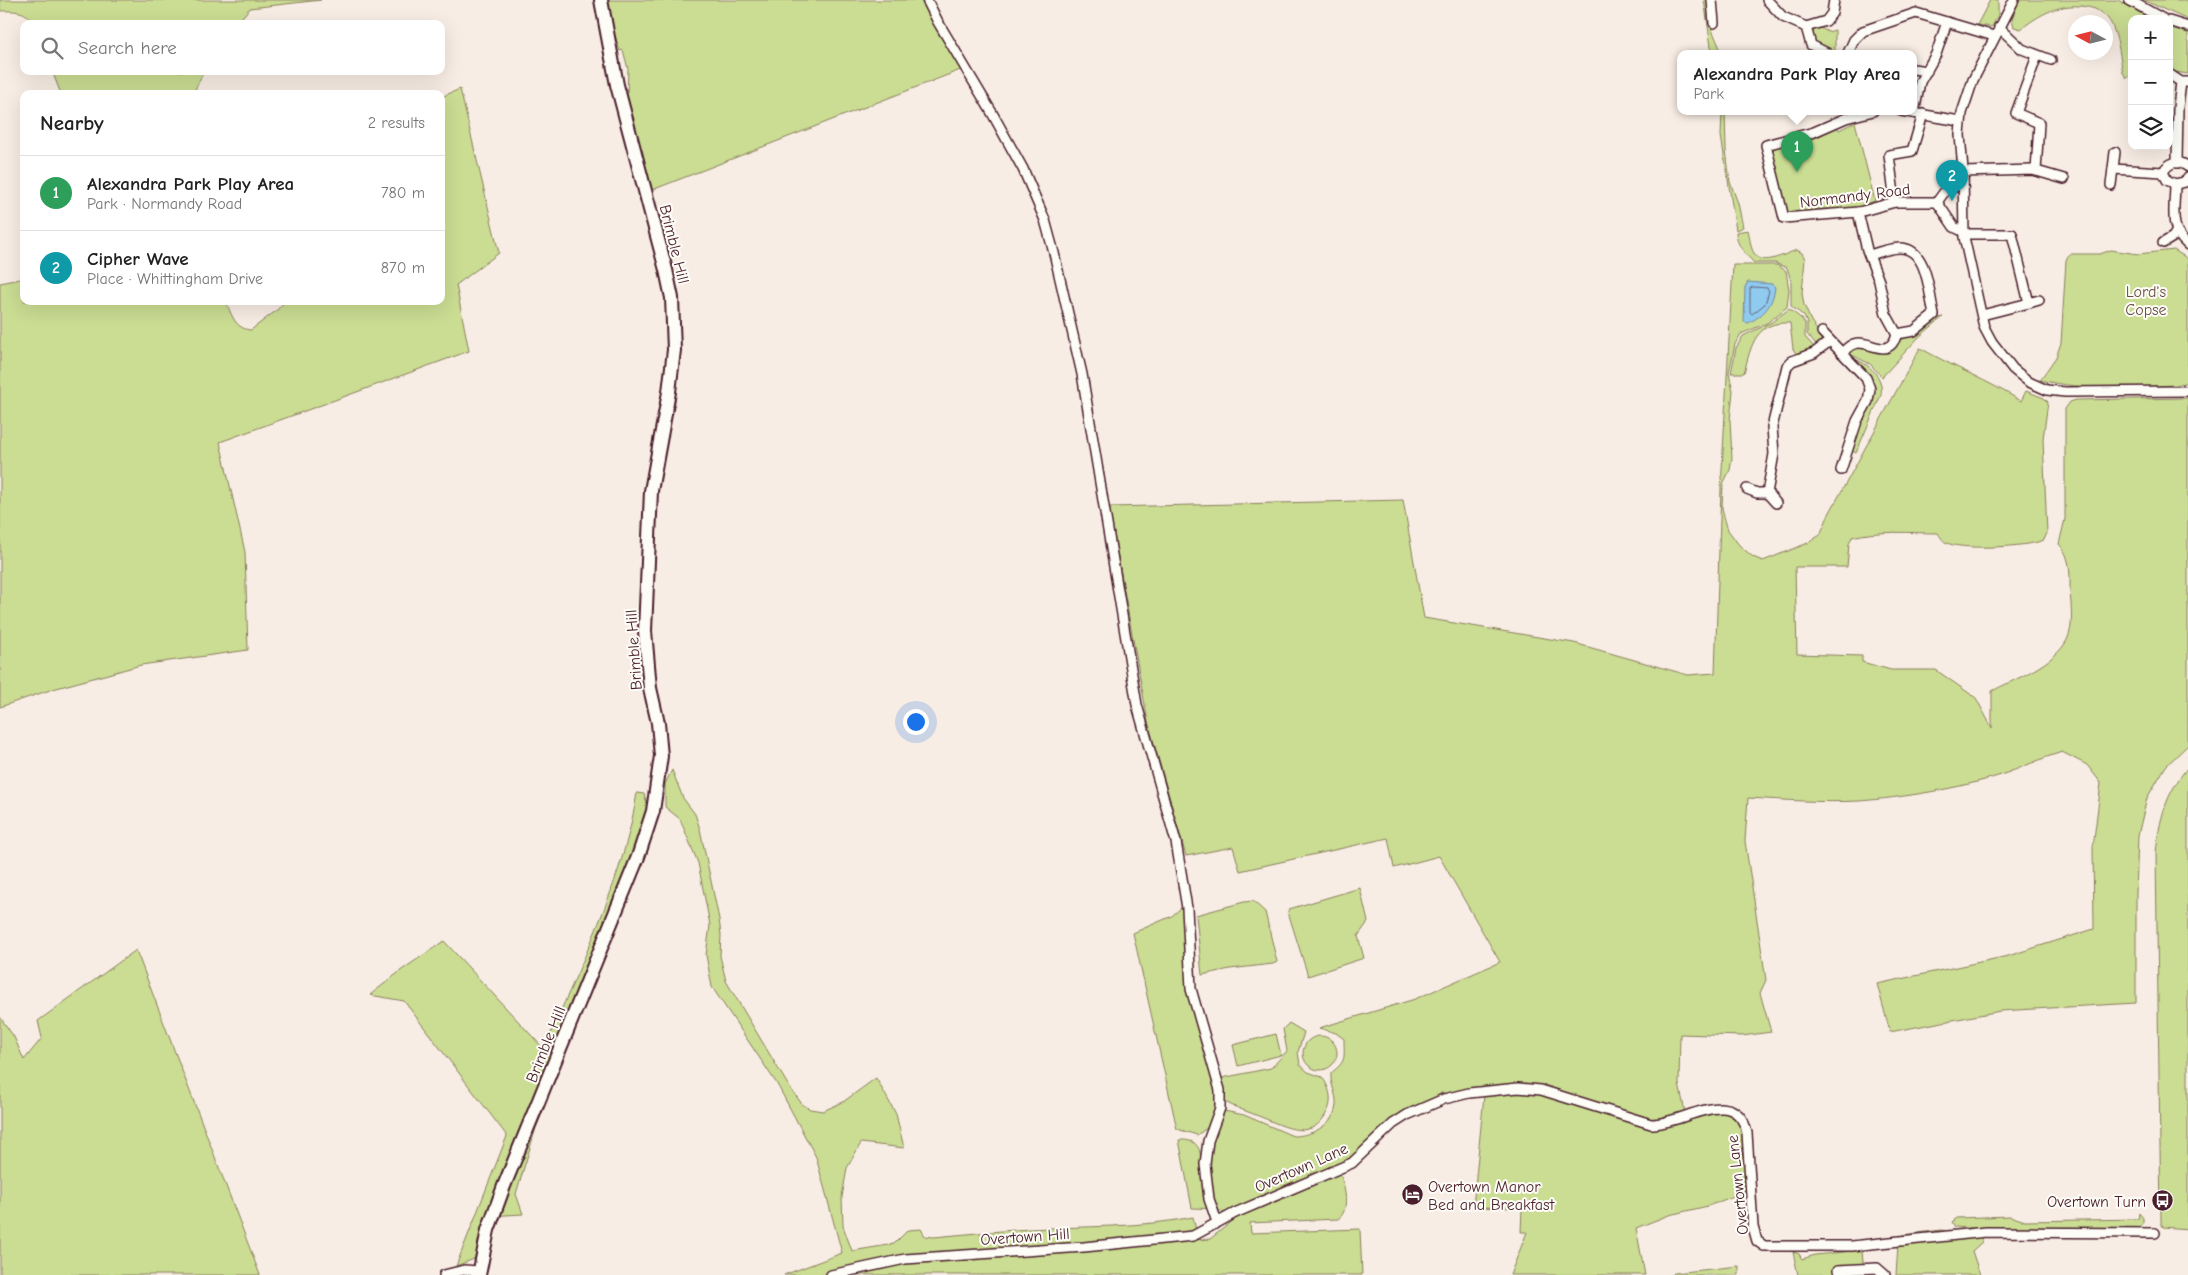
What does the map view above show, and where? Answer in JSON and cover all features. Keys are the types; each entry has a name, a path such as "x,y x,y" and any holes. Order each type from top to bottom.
{"main road":[{"name":"Brimble Hill","path":"479,1273 488,1230 504,1186 638,856 653,811 660,772 661,742 647,656 646,593 651,491 672,372 674,326 672,298 617,85 601,0"}],"street":[{"path":"927,0 1023,169 1045,220 1054,253 1082,374 1137,705 1176,842 1187,908 1191,989 1220,1090 1220,1108 1208,1141 1205,1164 1209,1199 1217,1222"},
{"path":"1712,0 1714,24"},
{"path":"1767,0 1783,17 1806,27 1826,21 1832,13 1834,0"},
{"path":"2014,0 1968,90 1960,121 1964,233 1987,334 2008,362 2029,382 2042,388 2065,392 2188,391"},
{"path":"2129,0 2156,15"},
{"path":"1849,50 1854,40 1863,31 1916,13 1994,36"},
{"path":"1895,202 1889,155 1912,151 1918,114 1920,82 1941,43 1947,22"},
{"path":"2173,22 2188,27"},
{"path":"1806,27 1811,45 1821,50"},
{"path":"1999,27 2022,49 2050,60"},
{"path":"2036,171 2039,123 2016,113 2037,56"},
{"path":"1917,70 1927,71"},
{"path":"2176,162 2178,107 2184,82"},
{"path":"1918,114 1960,121"},
{"name":"Normandy Road","path":"1845,115 1814,132 1766,145 1784,218 1858,212 1895,202 1937,202"},
{"path":"2111,186 2115,152"},
{"path":"2163,172 2170,164 2176,162 2188,167"},
{"path":"2113,169 2163,172"},
{"path":"1963,172 2036,171 2064,178"},
{"path":"2163,172 2167,180 2175,184 2185,182 2188,178"},
{"path":"1963,183 1950,188 1942,194 1937,202 1954,227 1964,233 2012,234 2029,302"},
{"path":"2175,184 2174,226 2176,232 2188,245"},
{"path":"1858,212 1888,320 1897,334"},
{"path":"2163,243 2174,237 2176,232"},
{"path":"1870,255 1895,248 1914,252 1921,260 1939,314 1928,318 1914,332 1897,334"},
{"path":"1982,315 2039,300"},
{"path":"1822,332 1866,378 1870,390 1868,401 1858,420 1841,470"},
{"path":"1842,353 1850,346 1859,343 1878,348 1889,347 1897,334"},
{"path":"1767,493 1774,454 1772,427 1787,366 1792,361 1814,353 1830,341"},
{"path":"1747,489 1757,493 1767,493 1776,503"},
{"name":"Overtown Lane","path":"1217,1222 1352,1163 1393,1124 1415,1111 1454,1096 1485,1090 1518,1088 1553,1093 1651,1124 1666,1123 1714,1108 1728,1108 1735,1111 1743,1118 1746,1126 1753,1227 1757,1241 1764,1246 1852,1246 1986,1232 2156,1233"},
{"name":"Overtown Hill","path":"831,1275 905,1259 1084,1247 1184,1237 1195,1235 1217,1222"},
{"path":"1838,1270 1877,1268 1886,1275"},
{"path":"444,1275 464,1270 479,1273"}],"green space":[{"path":"0,0 321,0 250,8 240,20 31,20 23,13 0,11"},
{"path":"607,0 921,0 940,36 963,69 652,190 627,96 628,69 623,50 620,51 609,19"},
{"path":"1704,0 1709,0 1710,25 1721,50 1712,50"},
{"path":"1990,0 1998,0 1998,15 1992,27 1977,25"},
{"path":"2019,0 2118,0 2143,15 2128,15 2127,78 2123,73 2113,29 2113,15 2104,15 2095,9 2075,6 2047,12 2021,29 2014,27 2012,19"},
{"path":"2143,0 2188,0 2188,20"},
{"path":"1821,28 1828,32 1835,30 1835,50 1813,44 1813,29"},
{"path":"2173,28 2188,33 2188,74 2173,72"},
{"path":"54,75 202,75 195,90 59,90"},
{"path":"460,89 499,253 456,285 469,351 220,442 245,552 248,650 141,665 53,689 0,707 0,283 20,279 20,305 228,305 237,324 251,330 281,305 445,305 445,95"},
{"path":"1722,115 1725,115 1726,150 1730,182 1738,203 1743,227 1736,230 1721,136"},
{"path":"1855,122 1875,201 1856,208 1840,211 1823,209 1799,213 1788,212 1772,155 1774,148 1794,141 1805,142 1837,127 1839,130"},
{"path":"1748,230 1752,248 1758,257 1763,259 1774,258 1797,250 1802,253 1805,259 1802,293 1804,305 1811,321 1822,338 1818,348 1807,334 1807,323 1804,316 1791,306 1791,281 1787,268 1775,263 1754,263 1740,246 1736,232"},
{"name":"Lord's Copse","path":"2111,250 2138,254 2174,250 2188,259 2188,382 2176,385 2142,387 2091,387 2040,380 2056,357 2061,343 2066,260 2069,254 2100,254"},
{"path":"1733,265 1777,265 1786,271 1789,290 1787,307 1767,323 1741,334 1735,344 1729,372 1733,391 1730,420 1732,458 1730,470 1723,484 1722,508 1728,530 1739,545 1753,557 1763,561 1808,543 1820,535 1829,514 1920,348 2021,401 2026,391 2044,398 2048,402 2043,439 2047,533 2044,540 2024,545 1978,547 1953,545 1944,541 1938,533 1873,533 1852,537 1849,544 1847,567 1795,567 1797,654 1862,656 1862,662 1891,670 1936,670 1976,698 1992,728 1992,691 2044,664 2061,649 2071,629 2070,572 2066,554 2059,544 2065,519 2065,409 2070,402 2076,400 2188,398 2188,745 2166,766 2147,798 2138,835 2136,1003 2000,1011 1890,1032 1877,984 2008,956 2094,929 2093,847 2101,783 2087,765 2062,752 1985,780 1912,795 1845,802 1748,798 1745,841 1766,980 1760,993 1771,1032 1742,1036 1680,1034 1679,1084 1685,1112 1655,1120 1724,1111 1737,1117 1741,1122 1744,1132 1746,1149 1744,1192 1708,1206 1669,1215 1636,1228 1645,1275 1510,1275 1527,1232 1521,1232 1522,1208 1473,1207 1484,1095 1441,1093 1435,1098 1402,1112 1357,1154 1338,1165 1346,1201 1345,1208 1338,1219 1250,1223 1251,1233 1360,1229 1362,1275 784,1275 842,1253 816,1157 777,1084 712,987 706,955 710,925 698,863 680,819 665,807 665,784 672,770 683,798 695,814 700,829 719,919 721,935 720,956 726,981 788,1085 802,1104 810,1109 823,1111 843,1102 876,1078 896,1114 904,1148 861,1143 847,1168 842,1197 843,1226 852,1251 894,1244 908,1230 921,1229 925,1236 934,1237 1029,1229 1132,1225 1193,1217 1196,1230 1177,1241 1210,1239 1235,1219 1217,1209 1192,1208 1179,1140 1192,1142 1199,1149 1202,1173 1210,1143 1224,1111 1244,1115 1293,1136 1316,1131 1329,1121 1336,1108 1331,1073 1344,1059 1344,1039 1336,1033 1319,1028 1415,999 1500,962 1439,856 1394,868 1388,838 1240,871 1233,847 1186,856 1148,722 1109,507 1403,500 1424,618 1574,643 1688,675 1715,673 1721,488"},
{"path":"1789,309 1802,319 1805,324 1805,337 1816,349 1797,355 1793,349 1790,323 1778,323 1769,326 1756,337 1744,373 1731,373 1736,348 1743,336 1772,322"},
{"path":"1943,317 1919,337 1882,377 1870,364 1848,353 1850,350 1858,347 1884,352 1900,338 1913,336 1930,321"},
{"path":"1852,358 1869,367 1874,372 1878,377 1881,388 1881,395 1856,453 1852,451 1872,396"},
{"path":"2188,767 2188,1229 2163,1227 2161,1222 2156,853 2159,829 2165,807 2174,787"},
{"path":"637,793 644,794 648,806 623,881 548,1067 548,1099 536,1128 516,1194 523,1214 489,1216 474,1259 456,1266 507,1136 404,1001 370,995 403,969 444,941 544,1049 611,892 630,826"},
{"path":"1360,888 1368,922 1358,936 1364,958 1308,976 1288,912 1289,909"},
{"path":"1253,901 1265,912 1277,962 1202,975 1196,915"},
{"path":"1183,906 1187,951 1216,1081 1216,1107 1213,1118 1207,1128 1197,1135 1177,1129 1133,933 1172,916"},
{"path":"136,950 260,1275 0,1275 0,1017 14,1037 24,1060 42,1038 38,1021"},
{"path":"1289,1023 1304,1032 1298,1052 1300,1065 1308,1072 1322,1077 1330,1093 1328,1110 1322,1120 1315,1126 1307,1129 1289,1128 1225,1102 1222,1078 1271,1068 1287,1051 1283,1029"},
{"path":"1276,1034 1281,1055 1238,1066 1233,1045"},
{"path":"1320,1036 1332,1041 1337,1053 1332,1065 1320,1070 1308,1065 1303,1053 1308,1041"},
{"path":"2139,1213 2143,1218 2143,1224 2137,1228 2125,1229 1967,1228 1955,1227 1952,1222 1956,1218 2010,1216 2025,1221 2138,1219"},
{"path":"1941,1230 1982,1236 1982,1242 1972,1251 1980,1275 1896,1275 1898,1245 1902,1235"},
{"path":"1862,1250 1864,1275 1798,1275 1793,1252 1799,1254 1802,1259 1815,1255"},
{"path":"1739,1266 1739,1275 1672,1275 1674,1273"}],"water":[{"path":"1748,282 1772,284 1775,287 1767,308 1748,323 1744,322 1745,287"}],"place":[{"name":"Alexandra Park Play Area","path":"1797,172"},
{"name":"Cipher Wave","path":"1952,201"},
{"name":"Overtown Manor Bed and Breakfast","path":"1412,1195"},
{"name":"Overtown Turn","path":"2162,1201"}]}
